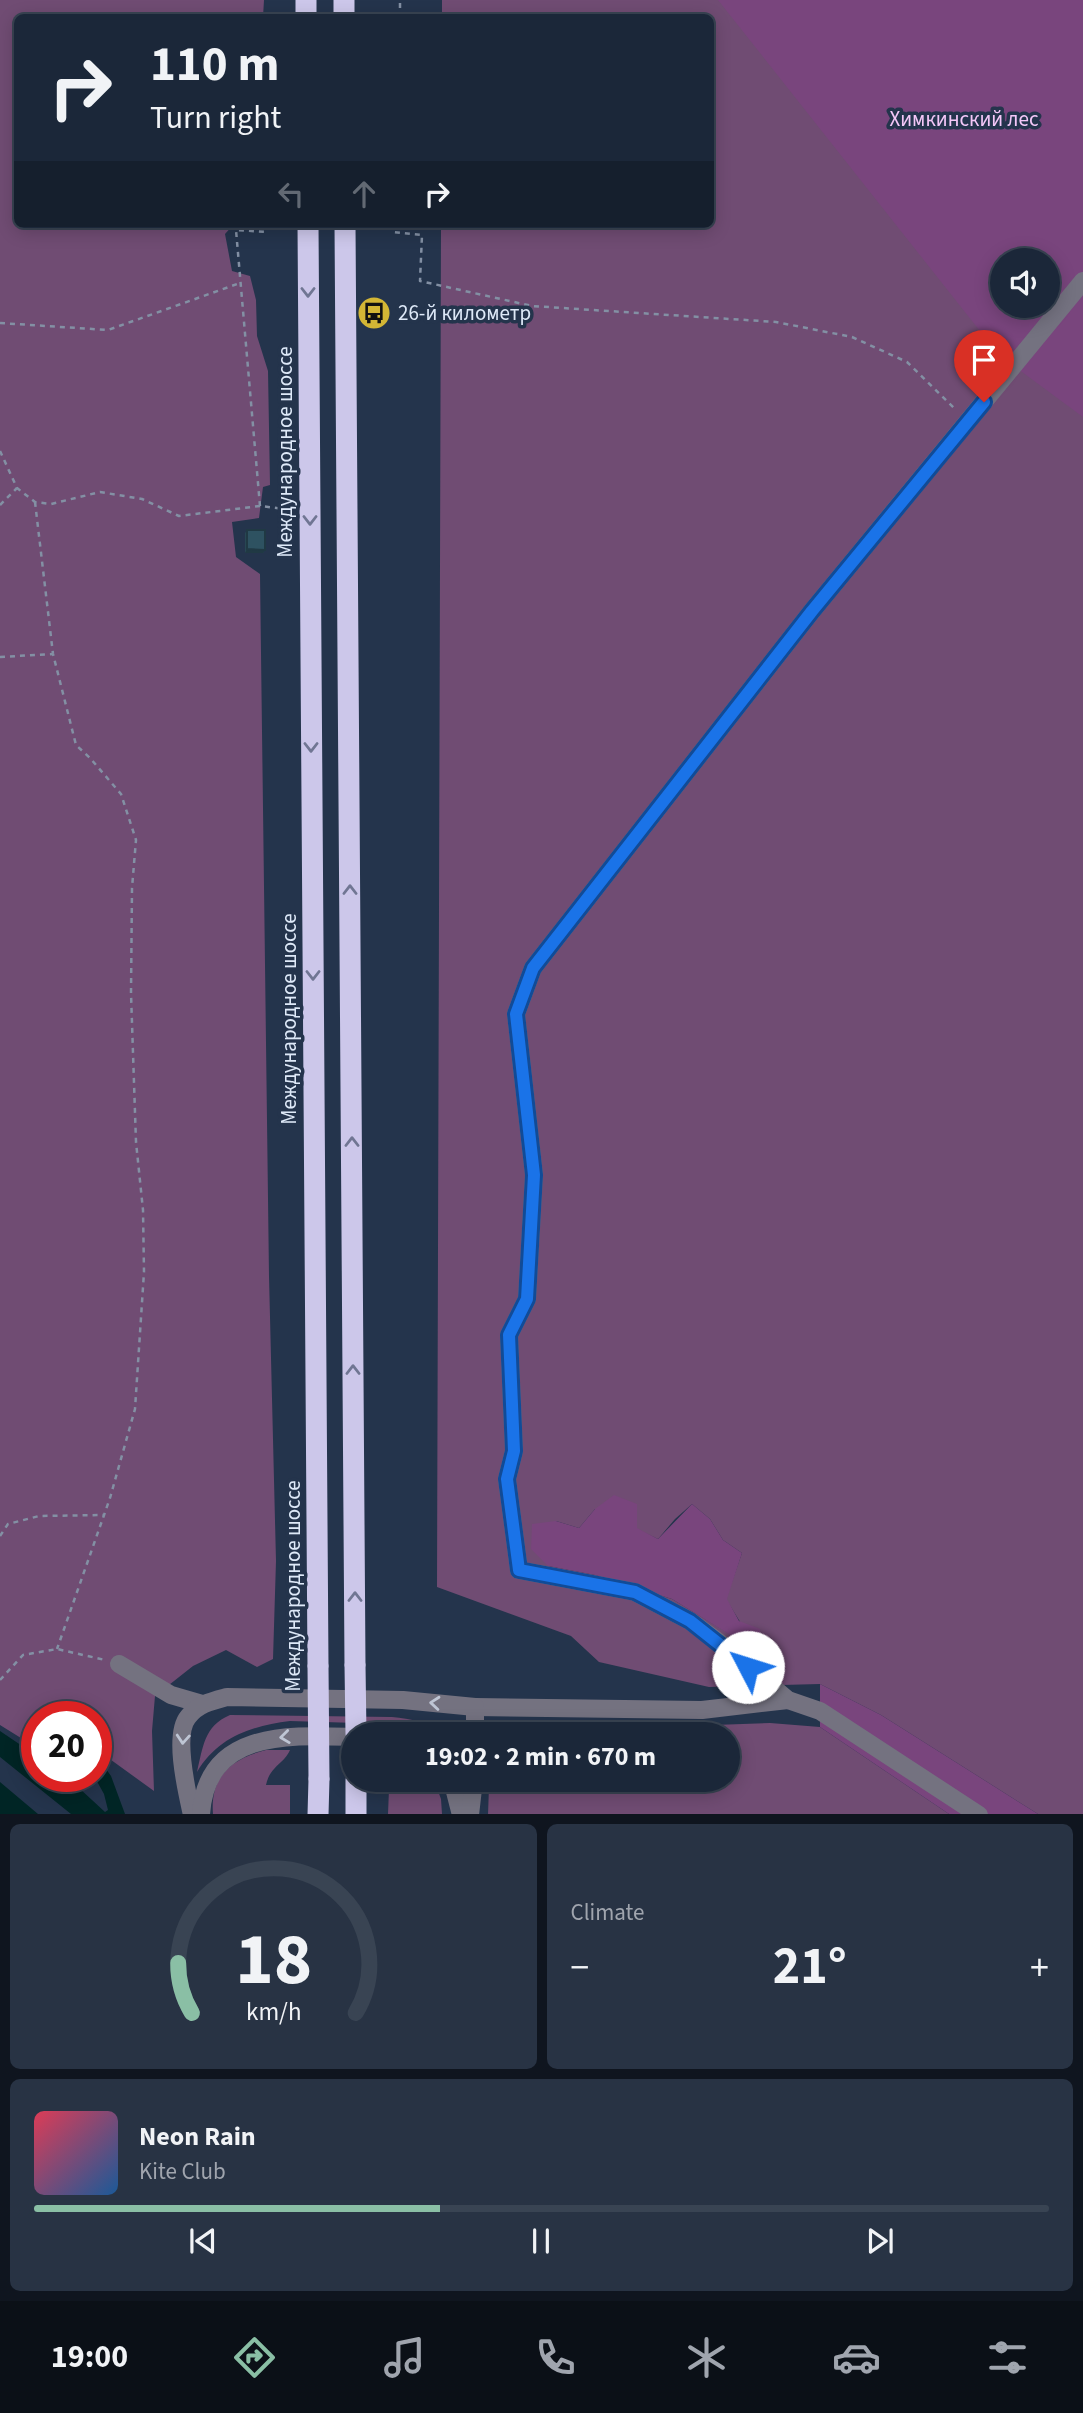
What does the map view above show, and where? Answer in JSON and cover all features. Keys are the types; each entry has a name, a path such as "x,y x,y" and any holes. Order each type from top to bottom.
{"highway":[{"name":"Международное шоссе","path":"308,228 318,1814"},
{"path":"345,228 355,1722"},
{"path":"356,1792 356,1814"}],"street":[{"path":"977,1814 820,1711 788,1700 690,1621 635,1592 519,1570 507,1479 514,1451 509,1335 527,1299 534,1175 516,1014 533,968 812,611 1083,281"},
{"path":"118,1664 171,1695 202,1704"},
{"path":"192,1814 181,1738 186,1718 202,1704 227,1697 403,1700 475,1707 702,1710 788,1700"},
{"path":"475,1707 475,1722"},
{"path":"201,1814 207,1785 219,1764 239,1749 262,1740 290,1735 341,1736"},
{"path":"455,1792 461,1814"},
{"path":"470,1814 473,1792"}],"path":[{"path":"394,228 393,232 422,235 420,281 532,306 776,322 852,337 907,362 967,422"},
{"path":"260,506 236,229 267,232"},
{"path":"0,323 108,330 240,283"},
{"path":"0,451 17,488 35,502 51,504 100,492 142,499 179,516 260,506 310,512"},
{"path":"0,505 17,488"},
{"path":"35,502 53,654 76,745 121,794 136,840 132,888 131,993 144,1272 135,1409 104,1516 58,1648"},
{"path":"0,657 53,654"},
{"path":"0,1536 8,1524 40,1516 104,1516"},
{"path":"0,1680 23,1655 58,1648 118,1664"}],"green space":[{"path":"0,0 264,0 263,14 14,14 14,228 230,228 225,234 232,271 250,276 256,300 257,336 268,371 270,485 263,487 259,518 232,522 236,557 260,574 269,1276 276,1561 273,1659 257,1667 226,1650 193,1666 155,1696 152,1731 154,1791 112,1761 112,1701 21,1701 21,1738 0,1725"},
{"path":"442,0 1083,0 1083,1814 1038,1814 881,1715 820,1684 709,1687 599,1662 571,1636 437,1587 441,228 714,228 714,14 442,14","holes":["692,1504 710,1519 723,1540 742,1553 726,1599 758,1651 672,1599 595,1575 548,1566 556,1521 579,1528 595,1509 658,1539"]},
{"name":"Химкинский лес","path":"718,0 1083,0 1083,417 999,355"},
{"path":"614,1495 637,1504 637,1528 658,1539 692,1504 710,1519 723,1540 742,1553 727,1599 739,1621 760,1629 758,1652 672,1599 595,1575 548,1566 531,1549 532,1524 556,1521 579,1528 595,1509"},
{"path":"820,1684 881,1715 1038,1814 949,1814 820,1727"},
{"path":"230,1715 392,1717 419,1722 290,1721 262,1726 225,1742 205,1760 197,1772 206,1738 221,1720"},
{"path":"770,1723 820,1727 949,1814 488,1814 489,1792 740,1792 740,1724"},
{"path":"266,1750 290,1750 271,1773 266,1785 290,1785 290,1814 213,1814 215,1789 225,1771 243,1758"},
{"path":"389,1792 438,1792 441,1799 442,1814 388,1814"}],"shaded area":[{"path":"0,1731 21,1745 21,1774 0,1757"},
{"path":"112,1779 125,1814 71,1814 44,1792 83,1792 105,1812 108,1810 103,1792 112,1792"},
{"path":"0,1782 38,1814 0,1814"}],"building":[{"path":"247,530 265,530 265,550 247,549"}],"place":[{"name":"26-й километр","path":"374,313"}],"route":[{"path":"748,1667 690,1621 635,1592 519,1570 507,1479 514,1451 509,1335 527,1299 534,1175 516,1014 533,968 812,611 984,402"}]}
